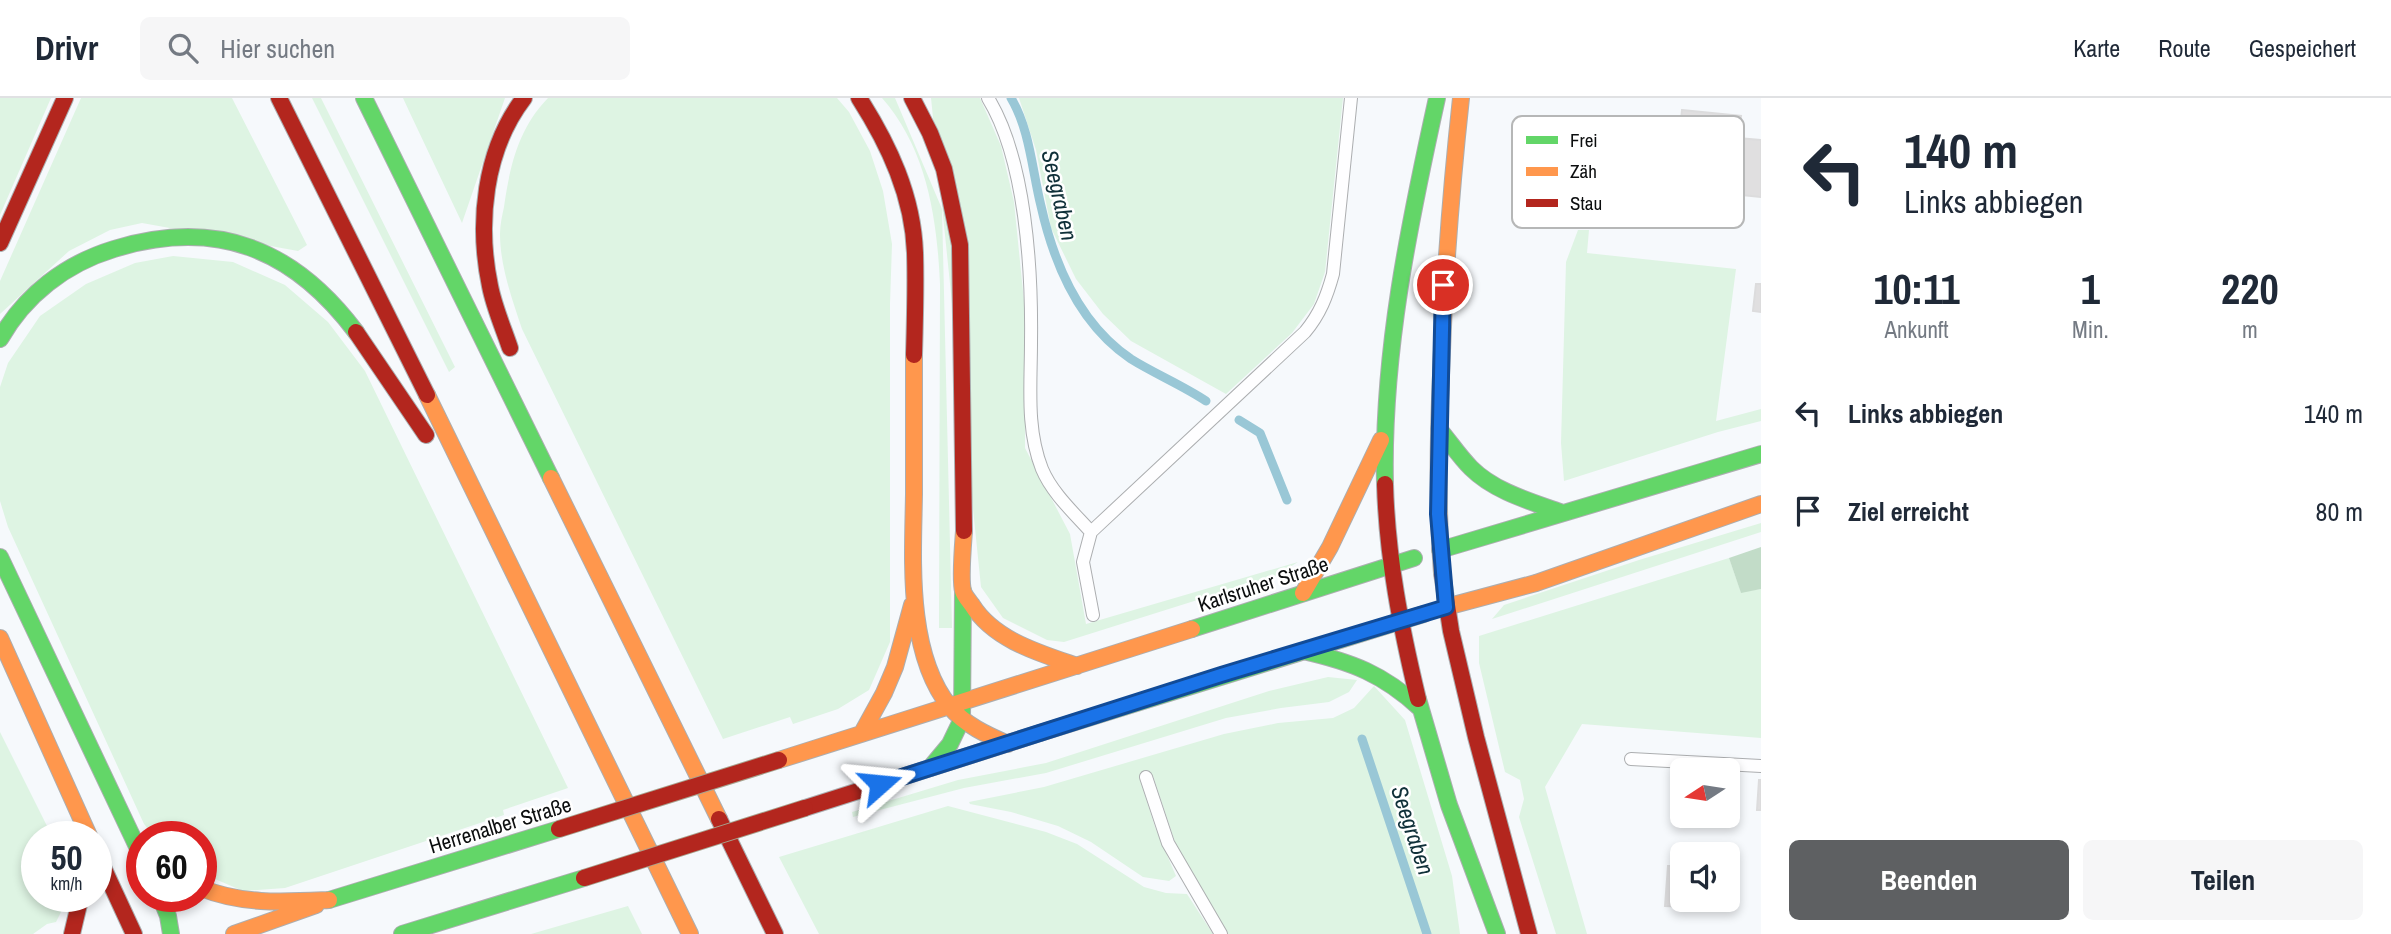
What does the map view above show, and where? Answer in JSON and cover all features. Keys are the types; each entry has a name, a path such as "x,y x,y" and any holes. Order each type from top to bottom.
{"main road":[{"path":"0,243 65,98"},
{"path":"279,98 690,934"},
{"path":"365,98 775,934"},
{"path":"524,98 498,146 486,185 482,215 490,287 557,490"},
{"path":"859,98 882,131 901,174 911,211 915,251 913,599 925,653 937,686 956,705 962,719 1008,744"},
{"path":"912,98 931,132 945,168 960,245 964,491 963,591 956,705"},
{"path":"1437,98 1402,272 1391,357 1386,429 1386,516 1400,620 1420,708 1453,822 1497,934"},
{"path":"1461,98 1443,285 1439,429 1440,550 1446,607 1479,753 1529,934"},
{"path":"0,339 29,299 59,275 98,254 136,242 175,237 209,237 245,247 282,264 321,293 354,333 495,534"},
{"path":"1303,593 1330,547 1386,429"},
{"path":"1439,429 1475,472 1523,499 1560,512"},
{"name":"Karlsruher Straße","path":"779,760 1560,512 1761,454"},
{"path":"402,934 1400,620 1536,583 1761,504"},
{"path":"0,557 125,820"},
{"path":"963,591 975,610 992,627 1013,641 1035,652 1077,666"},
{"path":"862,733 890,680 913,599"},
{"path":"0,638 82,821"},
{"path":"1301,651 1357,664 1400,689 1420,708"},
{"path":"930,768 950,744 962,719"},
{"name":"Herrenalber Straße","path":"234,934 329,900 779,760"},
{"path":"72,802 75,821"},
{"path":"112,887 134,934"},
{"path":"217,893 239,900 277,903 329,900"},
{"path":"72,934 77,912"},
{"path":"166,912 171,934"}],"lane":[{"path":"988,98 1007,140 1026,231 1032,299 1031,432 1043,472 1062,500 1091,532"},
{"path":"1093,615 1083,562 1091,532 1305,332 1317,317 1327,297 1333,274 1351,98"},
{"path":"1631,758 1761,766"},
{"path":"1146,777 1168,843 1221,934"}],"green space":[{"path":"0,98 51,98 0,215"},
{"path":"81,98 232,98 307,245 298,251 142,223 110,230 69,251 0,314 0,281"},
{"path":"312,98 321,98 455,367 449,372"},
{"path":"403,98 505,98 462,223 409,111"},
{"path":"548,98 837,98 849,112 870,151 883,191 892,244 890,642 869,690 838,709 793,724 790,717 723,739 522,329 504,270 500,227 509,177 522,135"},
{"path":"882,98 895,98 942,209 952,628 939,628 940,284 936,234 927,185 910,139"},
{"path":"931,98 980,98 1001,146 1014,202 1025,311 1025,448 1070,534 1086,624 1298,562 1277,575 1064,642 1047,640 1003,618 981,587"},
{"path":"1019,98 1343,98 1325,272 1314,304 1292,333 1226,394 1131,341 1103,314 1076,279 1051,228 1036,150"},
{"path":"1578,230 1589,230 1587,253 1736,269 1716,421 1761,409 1761,421 1564,481 1561,443 1566,262"},
{"path":"173,256 233,262 285,285 328,322 365,371 568,788 503,810 504,815 285,888 243,891 217,880 217,821 143,821 8,527 0,501 0,387 8,363 40,316 86,284 135,263"},
{"path":"1761,523 1761,532 1492,619 1504,605"},
{"path":"1761,547 1761,589 1741,593 1729,558"},
{"path":"1729,558 1741,592 1761,589 1761,738 1582,724 1545,787 1587,934 1556,934 1519,817 1524,799 1520,780 1505,772 1479,663 1479,636"},
{"path":"1328,677 1357,680 1349,692 1329,702 1226,718 1046,773 964,788 853,817 852,812 958,780 1046,763 1269,691"},
{"path":"1374,686 1405,720 1452,876 1460,934 1228,934 1178,851 1153,776 1140,780 1155,827 1176,876 1169,881 1143,877 1091,842 1058,826 969,802 1044,787 1224,734 1278,723 1333,718 1354,708"},
{"path":"0,732 44,821 21,821 21,912 61,912 56,922 47,924 33,934 0,934"},
{"path":"948,806 1046,832 1077,844 1144,887 1166,893 1187,894 1213,934 819,934 779,857"},
{"path":"628,906 642,934 531,934"}],"building":[{"path":"1682,110 1741,116 1681,116"},
{"path":"1744,139 1761,140 1761,197 1744,195"},
{"path":"1756,284 1761,284 1761,312 1753,311"},
{"path":"1759,780 1761,810 1757,810"},
{"path":"1668,866 1670,866 1670,906 1665,906"}],"waterway":[{"name":"Seegraben","path":"1011,98 1026,137 1053,249 1061,271 1083,311 1113,345 1131,359 1206,401"},
{"name":"Seegraben","path":"1239,420 1260,433 1287,500"},
{"name":"Seegraben","path":"1362,739 1427,934"}],"traffic: fast":[{"path":"364,98 551,478"},
{"path":"1385,484 1388,387 1399,290 1437,98"},
{"path":"0,339 21,308 34,295 79,263 114,249 151,240 186,237 219,239 250,247 279,261 306,279 332,303 356,332"},
{"path":"1439,429 1467,463 1490,483 1560,512"},
{"path":"1440,550 1761,454"},
{"path":"0,557 126,823"},
{"path":"1192,629 1414,558"},
{"path":"930,768 950,744 962,719 963,591"},
{"path":"1040,733 1424,614"},
{"path":"1303,651 1366,671 1393,686 1420,708"},
{"path":"1418,699 1449,805 1497,934"},
{"path":"329,900 559,829"},
{"path":"402,934 584,878"},
{"path":"166,912 171,934"}],"traffic: slow":[{"path":"1442,573 1438,474 1442,340 1448,236 1461,98"},
{"path":"914,355 913,576 919,633 936,685 950,707 969,724 1008,744"},
{"path":"427,395 690,934"},
{"path":"1303,593 1330,547 1381,440"},
{"path":"551,478 719,819"},
{"path":"1446,607 1536,583 1761,504"},
{"path":"964,531 963,591 981,617 1018,644 1077,666"},
{"path":"862,733 895,667 912,605"},
{"path":"779,760 1192,629"},
{"path":"0,638 82,821"},
{"path":"217,893 248,900 329,900"},
{"path":"234,934 316,905"}],"traffic: jam":[{"path":"0,243 65,98"},
{"path":"279,98 427,395"},
{"path":"510,348 490,286 484,213 492,164 511,118 524,98"},
{"path":"859,98 898,172 910,211 915,253 914,355"},
{"path":"912,98 944,169 960,245 964,531"},
{"path":"356,332 426,435"},
{"path":"1385,484 1396,593 1418,699"},
{"path":"1442,573 1451,631 1476,737 1529,934"},
{"path":"805,808 1040,733"},
{"path":"559,829 779,760"},
{"path":"584,878 805,808"},
{"path":"719,819 775,934"},
{"path":"112,887 134,934"},
{"path":"72,934 77,912"}],"route":[{"path":"880,784 1221,675 1446,607 1438,514 1443,285"}]}
